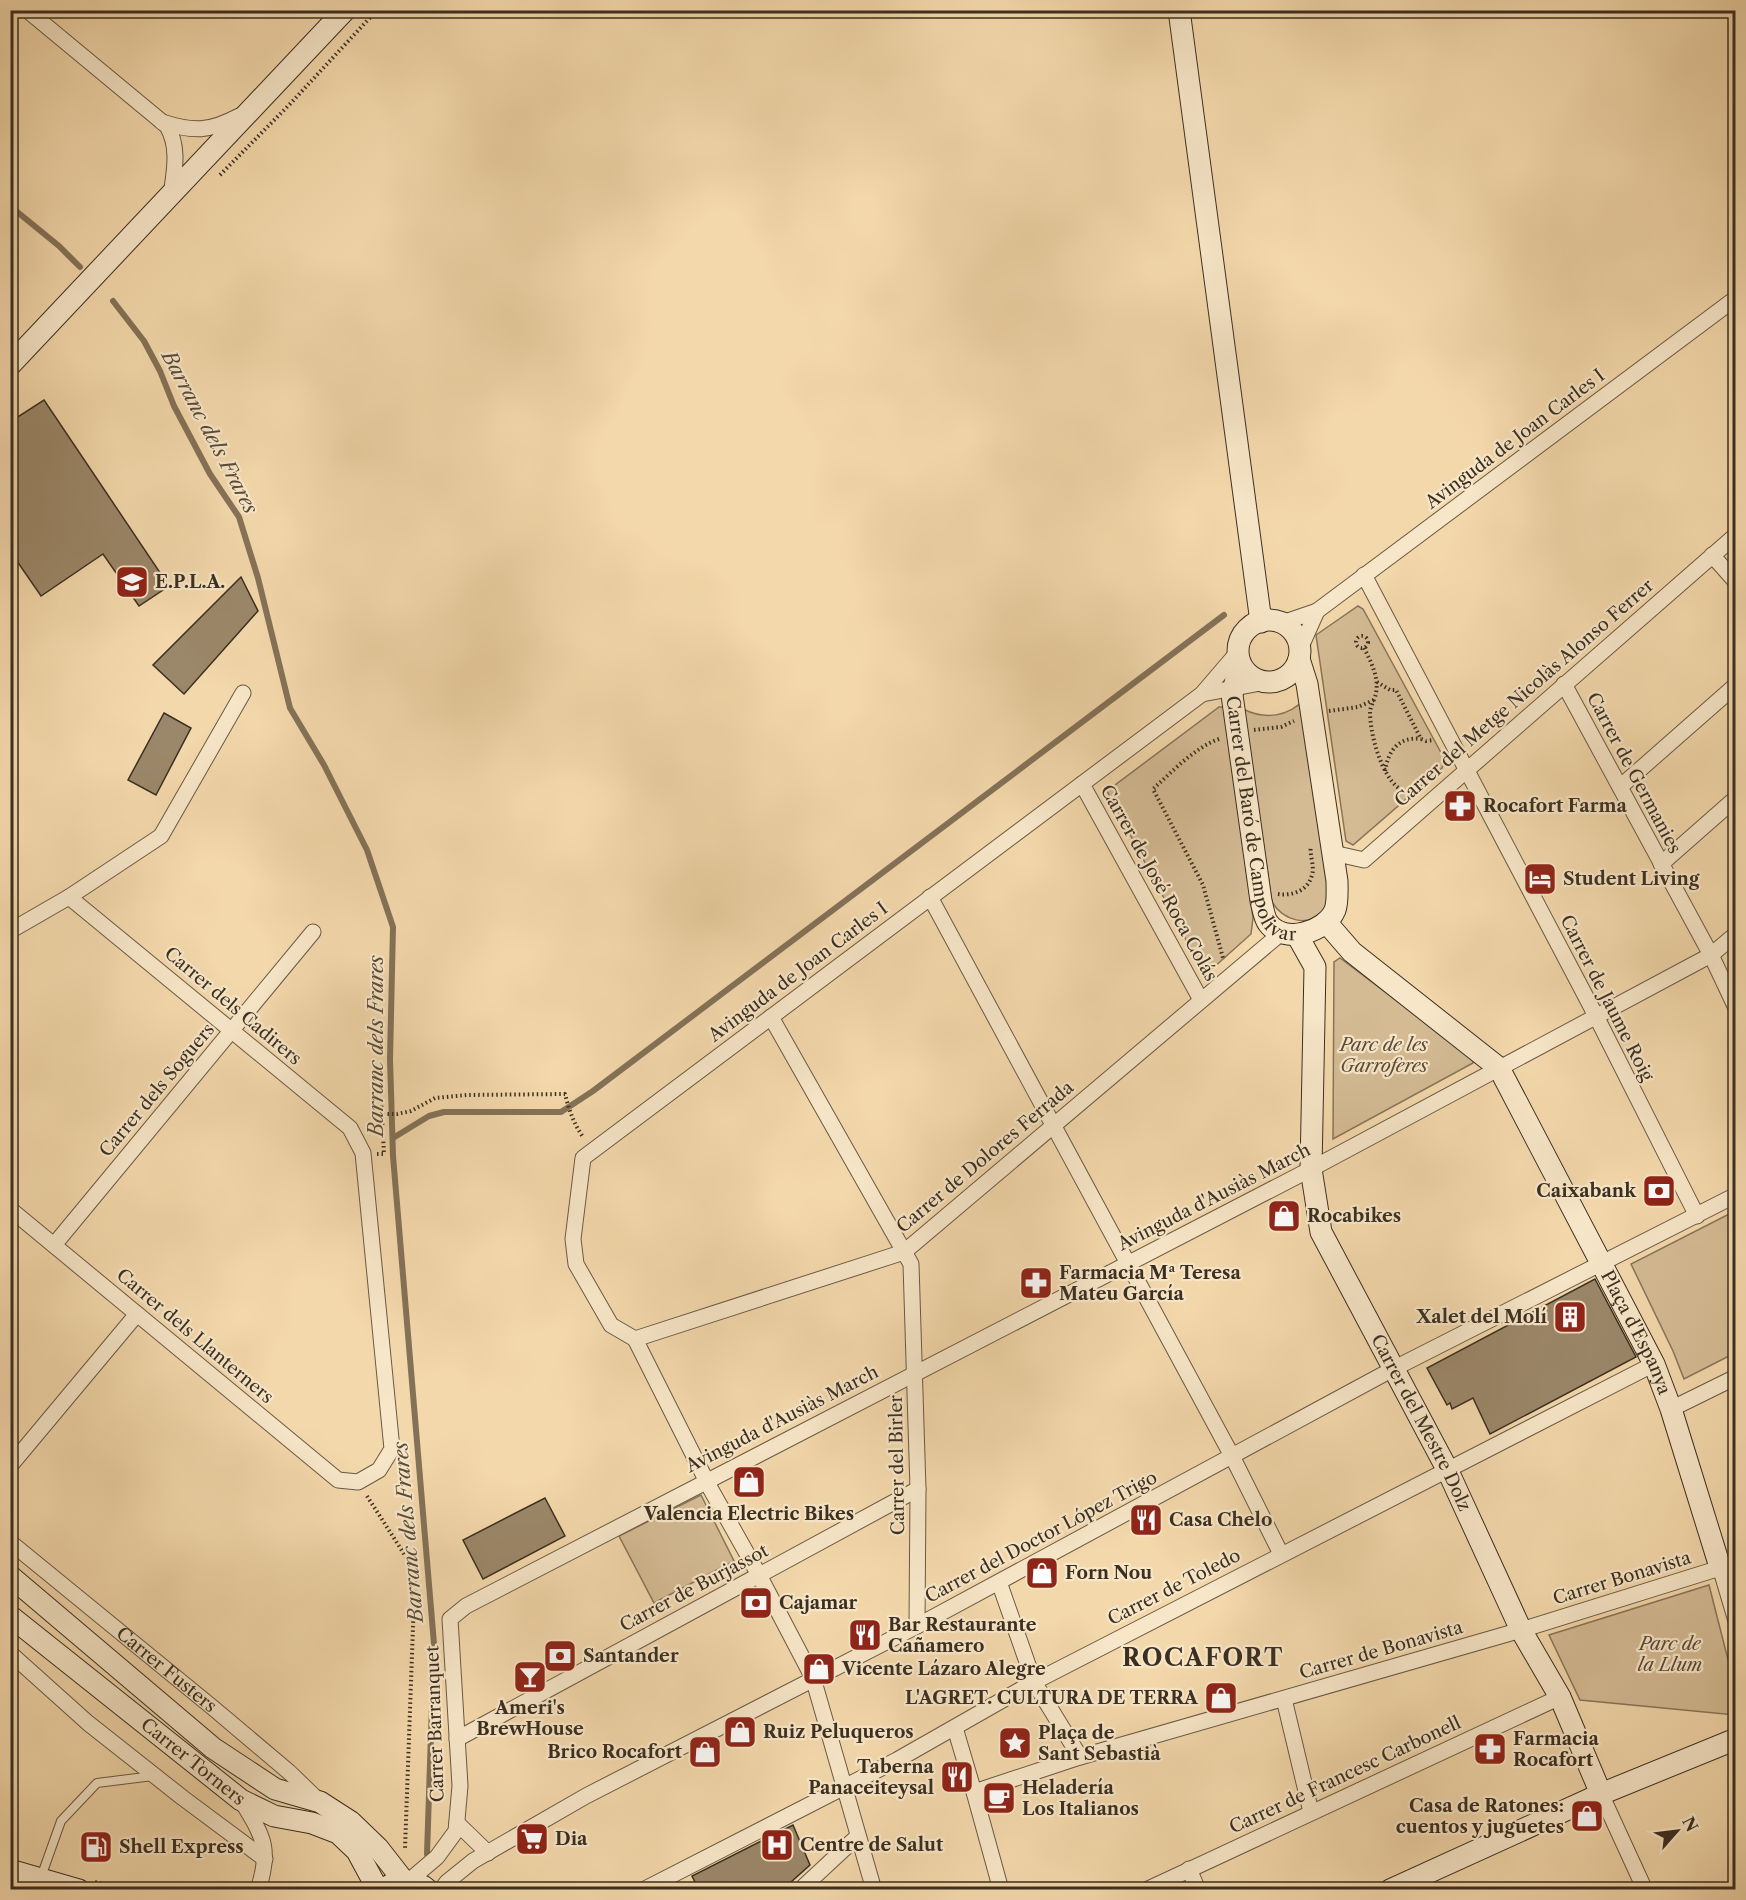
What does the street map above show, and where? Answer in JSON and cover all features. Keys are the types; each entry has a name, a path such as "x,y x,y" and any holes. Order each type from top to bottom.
{"street":[{"path":"27,10 162,122 173,137 175,147 171,196"},
{"path":"10,365 345,10"},
{"path":"1179,10 1271,622"},
{"path":"162,122 179,128 206,130 225,124 249,112"},
{"name":"Avinguda de Joan Carles I","path":"1271,622 1317,611 1736,298"},
{"name":"Carrer del Metge Nicolàs Alonso Ferrer","path":"1333,853 1364,860 1736,535"},
{"path":"1712,555 1736,582"},
{"name":"Carrer de Jaume Roig","path":"1364,575 1596,1016 1696,1216"},
{"name":"Avinguda de Joan Carles I","path":"1299,654 1317,611"},
{"path":"1271,622 1292,630 1298,639 1299,654 1292,671 1283,678 1266,682 1256,679 1244,669 1239,658 1238,646 1245,631 1254,624 1271,622"},
{"name":"Carrer del Baró de Campolivar","path":"1239,658 1233,689 1261,901 1267,923 1288,934 1312,930 1326,922 1336,909 1337,881 1333,853 1307,684 1299,654"},
{"name":"Avinguda de Joan Carles I","path":"635,1339 611,1325 576,1264 573,1239 583,1158 1202,694 1239,658"},
{"name":"Avinguda de Joan Carles I","path":"1202,694 1266,682"},
{"name":"Carrer de Germanies","path":"1564,684 1711,955 1736,1008"},
{"path":"1620,788 1736,685"},
{"path":"10,931 69,897 161,836 243,693"},
{"name":"Carrer de José Roca Colás","path":"1082,784 1201,1000"},
{"path":"1661,864 1736,798"},
{"name":"Carrer dels Cadirers","path":"69,897 350,1128 363,1153 392,1449 379,1470 358,1482"},
{"path":"930,897 1232,1456 1281,1554"},
{"name":"Carrer del Baró de Campolivar","path":"1326,922 1352,952 1499,1068 1602,1263"},
{"name":"Carrer dels Soguers","path":"54,1245 313,932"},
{"name":"Carrer de Dolores Ferrada","path":"635,1339 904,1252 1201,1000 1288,934"},
{"name":"Carrer del Mestre Dolz","path":"1288,934 1315,967 1311,1169 1321,1232 1447,1469 1521,1630 1560,1697 1645,1890"},
{"name":"Avinguda d'Ausiàs March","path":"450,1619 466,1606 706,1480 1311,1169 1711,955 1736,934"},
{"name":"Carrer del Birler","path":"771,1017 911,1264 918,1489 917,1626"},
{"name":"Plaça d'Espanya","path":"1736,1195 1602,1263 1654,1364 1671,1409 1736,1377"},
{"name":"Carrer dels Llanterners","path":"10,1209 338,1480 358,1482"},
{"name":"Carrer del Doctor López Trigo","path":"441,1890 447,1882 473,1861 586,1796 917,1626 1393,1369 1602,1263"},
{"path":"10,1466 137,1314"},
{"path":"635,1339 706,1480 813,1678 874,1890"},
{"name":"Carrer de Toledo","path":"1034,1682 1654,1364"},
{"path":"1671,1409 1728,1565 1736,1621"},
{"name":"Carrer de Burjassot","path":"457,1739 918,1489"},
{"name":"Carrer Fusters","path":"10,1542 212,1707 289,1772 320,1802 351,1822 378,1848 407,1885"},
{"name":"Carrer Bonavista","path":"1521,1630 1728,1565"},
{"name":"Carrer Fusters","path":"10,1576 213,1748 275,1789 320,1802"},
{"path":"974,1791 1080,1757 1034,1682 999,1582"},
{"name":"Carrer Torners","path":"10,1616 241,1800 274,1816 312,1823 338,1833 357,1851 378,1890"},
{"name":"Carrer Barranquet","path":"407,1885 437,1857 456,1831 460,1786 450,1619"},
{"name":"Carrer de Bonavista","path":"1080,1757 1521,1630"},
{"path":"10,1653 88,1723 265,1859"},
{"path":"642,1890 846,1787 1034,1682"},
{"name":"Carrer de Francesc Carbonell","path":"1146,1890 1560,1697"},
{"path":"1284,1699 1311,1812"},
{"path":"955,1728 1001,1890"},
{"path":"1390,1890 1601,1794 1736,1739"},
{"path":"241,1800 262,1836 265,1859 258,1890"},
{"path":"457,1823 488,1852"},
{"path":"800,1890 858,1836"},
{"path":"10,1861 36,1877"},
{"path":"1189,1869 1198,1890"},
{"path":"10,1870 79,1890"}],"lane":[{"path":"36,1877 61,1821 97,1783 155,1776"}],"path":[{"path":"1364,648 1377,682 1370,709 1373,732 1385,772 1421,810"},
{"path":"1377,682 1390,690 1396,690 1422,739"},
{"path":"1312,714 1349,710 1374,699"},
{"path":"1246,730 1281,726"},
{"path":"1223,958 1203,885 1153,789 1207,743 1228,735"},
{"path":"1385,772 1388,757 1396,745 1408,739 1426,741 1447,735"},
{"path":"1273,893 1290,896 1307,883"},
{"path":"383,1114 397,1114 421,1107 435,1098 467,1095 565,1094 573,1121 592,1150"},
{"path":"381,1099 384,1154"},
{"path":"358,1482 415,1571 407,1885"}],"green space":[{"path":"1358,606 1363,609 1445,760 1442,768 1353,845 1346,841 1316,635"},
{"path":"1305,699 1331,887 1326,908 1318,916 1303,921 1283,914 1272,902 1243,709 1260,715 1276,715 1291,710"},
{"path":"1219,707 1224,707 1253,918 1251,934 1213,968 1206,969 1200,966 1107,791"},
{"name":"Parc de les Garroferes","path":"1340,958 1473,1058 1473,1063 1333,1139 1334,962"},
{"path":"1735,1211 1735,1353 1684,1379 1631,1264"},
{"path":"701,1495 734,1561 654,1603 619,1536"},
{"name":"Parc de la Llum","path":"1709,1585 1735,1687 1735,1715 1580,1700 1549,1635"}],"building":[{"path":"44,400 169,586 139,606 103,554 41,596 10,551 10,422"},
{"path":"241,577 258,611 184,694 153,665"},
{"path":"164,713 191,728 156,795 128,780"},
{"name":"Xalet del Molí","path":"1595,1279 1636,1357 1490,1434 1473,1398 1452,1409 1450,1403 1447,1405 1427,1368"},
{"path":"545,1498 565,1536 483,1579 463,1540"},
{"name":"Centre de Salut","path":"793,1825 810,1865 782,1890 699,1890 692,1876"}],"waterway":[{"name":"Barranc dels Frares","path":"10,206 59,246 80,267"},
{"name":"Barranc dels Frares","path":"113,301 144,341 160,371 174,406 210,474 239,517 258,578 290,708 324,765 367,850 393,927 390,1059 393,1156 434,1644 427,1854"},
{"path":"393,1138 429,1116 444,1112 561,1112 593,1091 1224,615"}],"place":[{"name":"E.P.L.A.","path":"132,582"},
{"name":"Rocafort Farma","path":"1460,806"},
{"name":"Student Living","path":"1540,879"},
{"name":"Caixabank","path":"1659,1191"},
{"name":"Rocabikes","path":"1284,1216"},
{"name":"Farmacia Mª Teresa Mateu García","path":"1036,1283"},
{"name":"Xalet del Molí","path":"1570,1317"},
{"name":"Valencia Electric Bikes","path":"749,1482"},
{"name":"Casa Chelo","path":"1146,1520"},
{"name":"Forn Nou","path":"1042,1573"},
{"name":"Cajamar","path":"756,1603"},
{"name":"Bar Restaurante Cañamero","path":"865,1635"},
{"name":"Santander","path":"560,1656"},
{"name":"Vicente Lázaro Alegre","path":"819,1669"},
{"name":"Ameri's BrewHouse","path":"530,1677"},
{"name":"L'AGRET. CULTURA DE TERRA","path":"1221,1698"},
{"name":"Ruiz Peluqueros","path":"740,1732"},
{"name":"Plaça de Sant Sebastià","path":"1015,1743"},
{"name":"Farmacia Rocafort","path":"1490,1749"},
{"name":"Brico Rocafort","path":"705,1752"},
{"name":"Taberna Panaceiteysal","path":"957,1777"},
{"name":"Heladería Los Italianos","path":"999,1798"},
{"name":"Casa de Ratones: cuentos y juguetes","path":"1587,1816"},
{"name":"Dia","path":"532,1839"},
{"name":"Centre de Salut","path":"777,1845"},
{"name":"Shell Express","path":"96,1847"}],"district":[{"name":"ROCAFORT","path":"1203,1657"}]}
